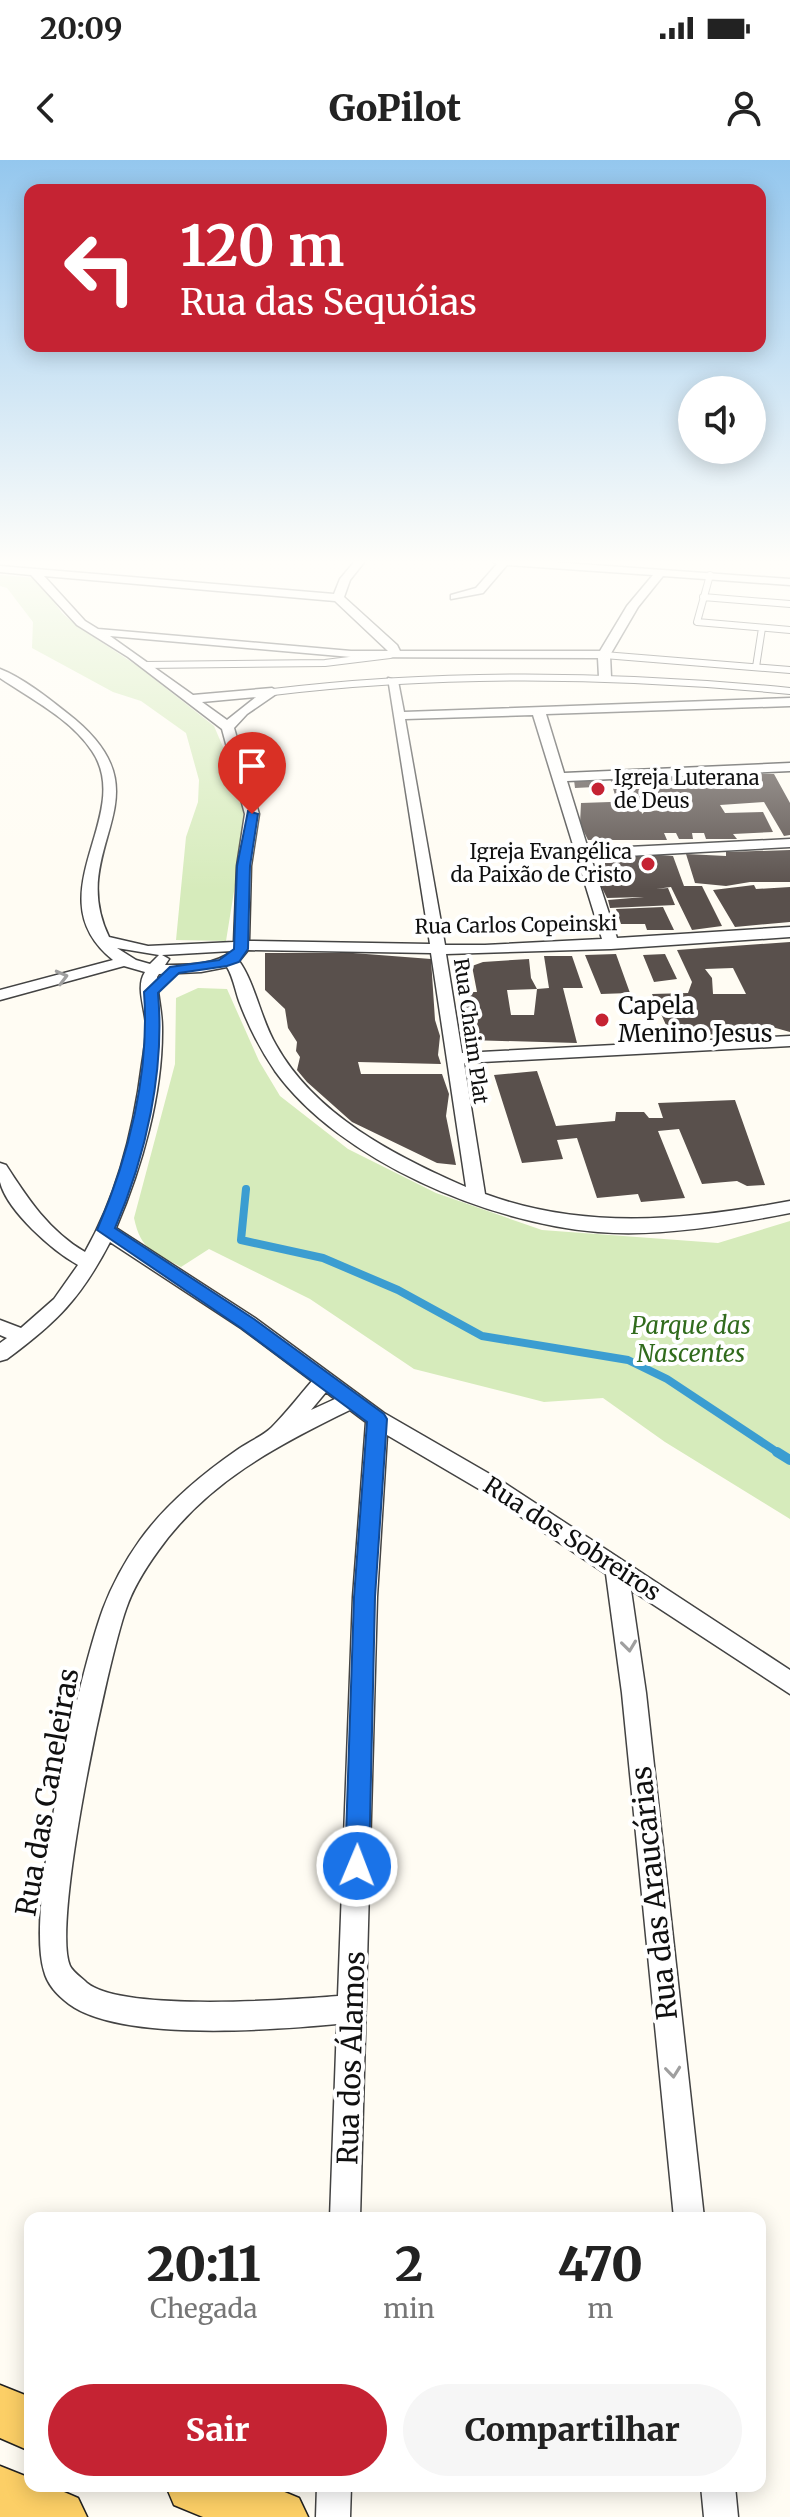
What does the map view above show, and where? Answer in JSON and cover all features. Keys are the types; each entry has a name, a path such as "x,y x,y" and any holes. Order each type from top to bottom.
{"main road":[{"path":"0,2411 24,2421"},
{"path":"209,2492 271,2516"},
{"path":"0,2493 59,2517"}],"street":[{"path":"0,673 90,739 106,765 111,781 110,798 88,878 86,901 91,920 109,950 125,961 153,969 175,970 231,961 242,945 244,866 252,814 250,799 228,727 152,671"},
{"path":"605,671 605,677"},
{"name":"Rua Chaim Plat","path":"392,681 439,949 453,1059 477,1198"},
{"path":"0,694 20,687"},
{"path":"192,699 273,692"},
{"path":"228,727 243,711 273,692"},
{"path":"398,716 790,702"},
{"path":"538,710 611,944"},
{"path":"560,777 790,767"},
{"path":"581,854 790,843"},
{"name":"Rua Carlos Copeinski","path":"103,940 137,950 242,945 439,949 611,944 790,932"},
{"path":"0,1354 43,1323 61,1304 105,1230 121,1194 147,1088 154,1030 148,982 153,969 166,956 185,950"},
{"path":"0,995 125,961"},
{"path":"231,961 268,1047 289,1078 322,1111 363,1140 413,1169 477,1198 516,1212 573,1224 648,1227 724,1220 790,1207"},
{"path":"151,992 175,970"},
{"path":"453,1059 790,1041"},
{"path":"0,1169 31,1218 46,1235 87,1262"},
{"name":"Rua dos Sobreiros","path":"105,1230 248,1323 377,1419 492,1486 790,1683"},
{"path":"0,1327 23,1337"},
{"name":"Rua das Caneleiras","path":"278,1435 324,1381"},
{"name":"Rua das Caneleiras","path":"350,1401 278,1435 227,1470 179,1510 151,1542 113,1610 78,1766 53,1930 57,1970 83,1997 125,2010 266,2014 351,2009"},
{"name":"Rua dos Álamos","path":"345,2212 365,1597 377,1419"},
{"name":"Rua das Araucárias","path":"617,1569 634,1693 688,2212"},
{"path":"333,2517 334,2492"},
{"path":"719,2492 721,2517"}],"lane":[{"path":"273,692 392,681 605,677 790,691"}],"green space":[{"path":"74,671 144,671 214,726 241,789 245,823 226,941 176,940 186,837 198,802 199,780 186,733 141,701 113,692"},
{"name":"Parque das Nascentes","path":"198,988 227,989 259,1061 280,1096 348,1149 436,1193 542,1230 718,1243 790,1221 790,1519 665,1442 603,1398 544,1402 414,1369 310,1299 209,1249 181,1267 150,1249 140,1237 134,1218 175,1064 176,998"}],"building":[{"path":"703,773 774,774 790,803 790,835 784,836 764,802 720,805 725,813 763,812 773,832 733,834 737,839 706,839 704,833 692,833 693,839 679,839 676,833 664,833 667,840 588,840 580,824 581,803 639,801 638,794 615,795 610,778","holes":["652,800 656,806 668,806 670,810 645,811 642,814 639,801"]},
{"path":"593,778 595,787 575,788 574,780"},
{"path":"790,850 790,882 750,882 726,886 695,883 686,854 726,856 726,852"},
{"path":"673,856 684,886 702,886 722,926 692,930 671,887 656,889 668,888 675,905 610,908 608,900 644,897 607,898 597,878 605,877 605,859"},
{"path":"754,885 756,889 790,887 790,922 735,927 713,890"},
{"path":"663,907 674,930 647,930 645,924 621,924 616,909"},
{"path":"790,942 790,1032 772,1027 748,1033 671,1036 652,994 688,993 692,982 677,950","holes":["733,968 746,994 713,994 712,978 705,969"]},
{"path":"265,953 353,953 431,959 441,1064 358,1062 361,1074 442,1074 449,1094 446,1116 456,1165 437,1163 352,1122 307,1082 297,1070 300,1057 296,1051 297,1042 288,1028 285,1009 265,990"},
{"path":"616,954 630,993 601,994 585,955"},
{"path":"665,954 677,979 654,982 643,955"},
{"path":"544,956 572,956 583,988 563,988 577,1043 468,1040 461,1016 462,992 477,992 472,966 483,962 529,959 531,978 537,989 549,988","holes":["537,989 534,1015 511,1015 507,990"]},
{"path":"537,1071 556,1126 615,1121 616,1112 644,1112 649,1118 663,1118 658,1103 735,1100 765,1185 747,1186 737,1181 702,1184 679,1129 658,1131 685,1198 641,1202 638,1194 597,1198 577,1138 557,1140 563,1159 522,1163 494,1075"}],"waterway":[{"path":"246,1189 241,1240 323,1258 398,1290 482,1336 628,1360 667,1379 780,1454"},
{"path":"777,1452 790,1460"}],"place":[{"name":"Igreja Luterana de Deus","path":"598,789"},
{"name":"Igreja Evangélica da Paixão de Cristo","path":"648,864"},
{"name":"Capela Menino Jesus","path":"602,1020"}],"route":[{"path":"252,814 244,866 241,949 231,961 175,970 151,992 154,1030 140,1126 121,1194 105,1230 248,1323 377,1419 365,1597 357,1866"}]}
